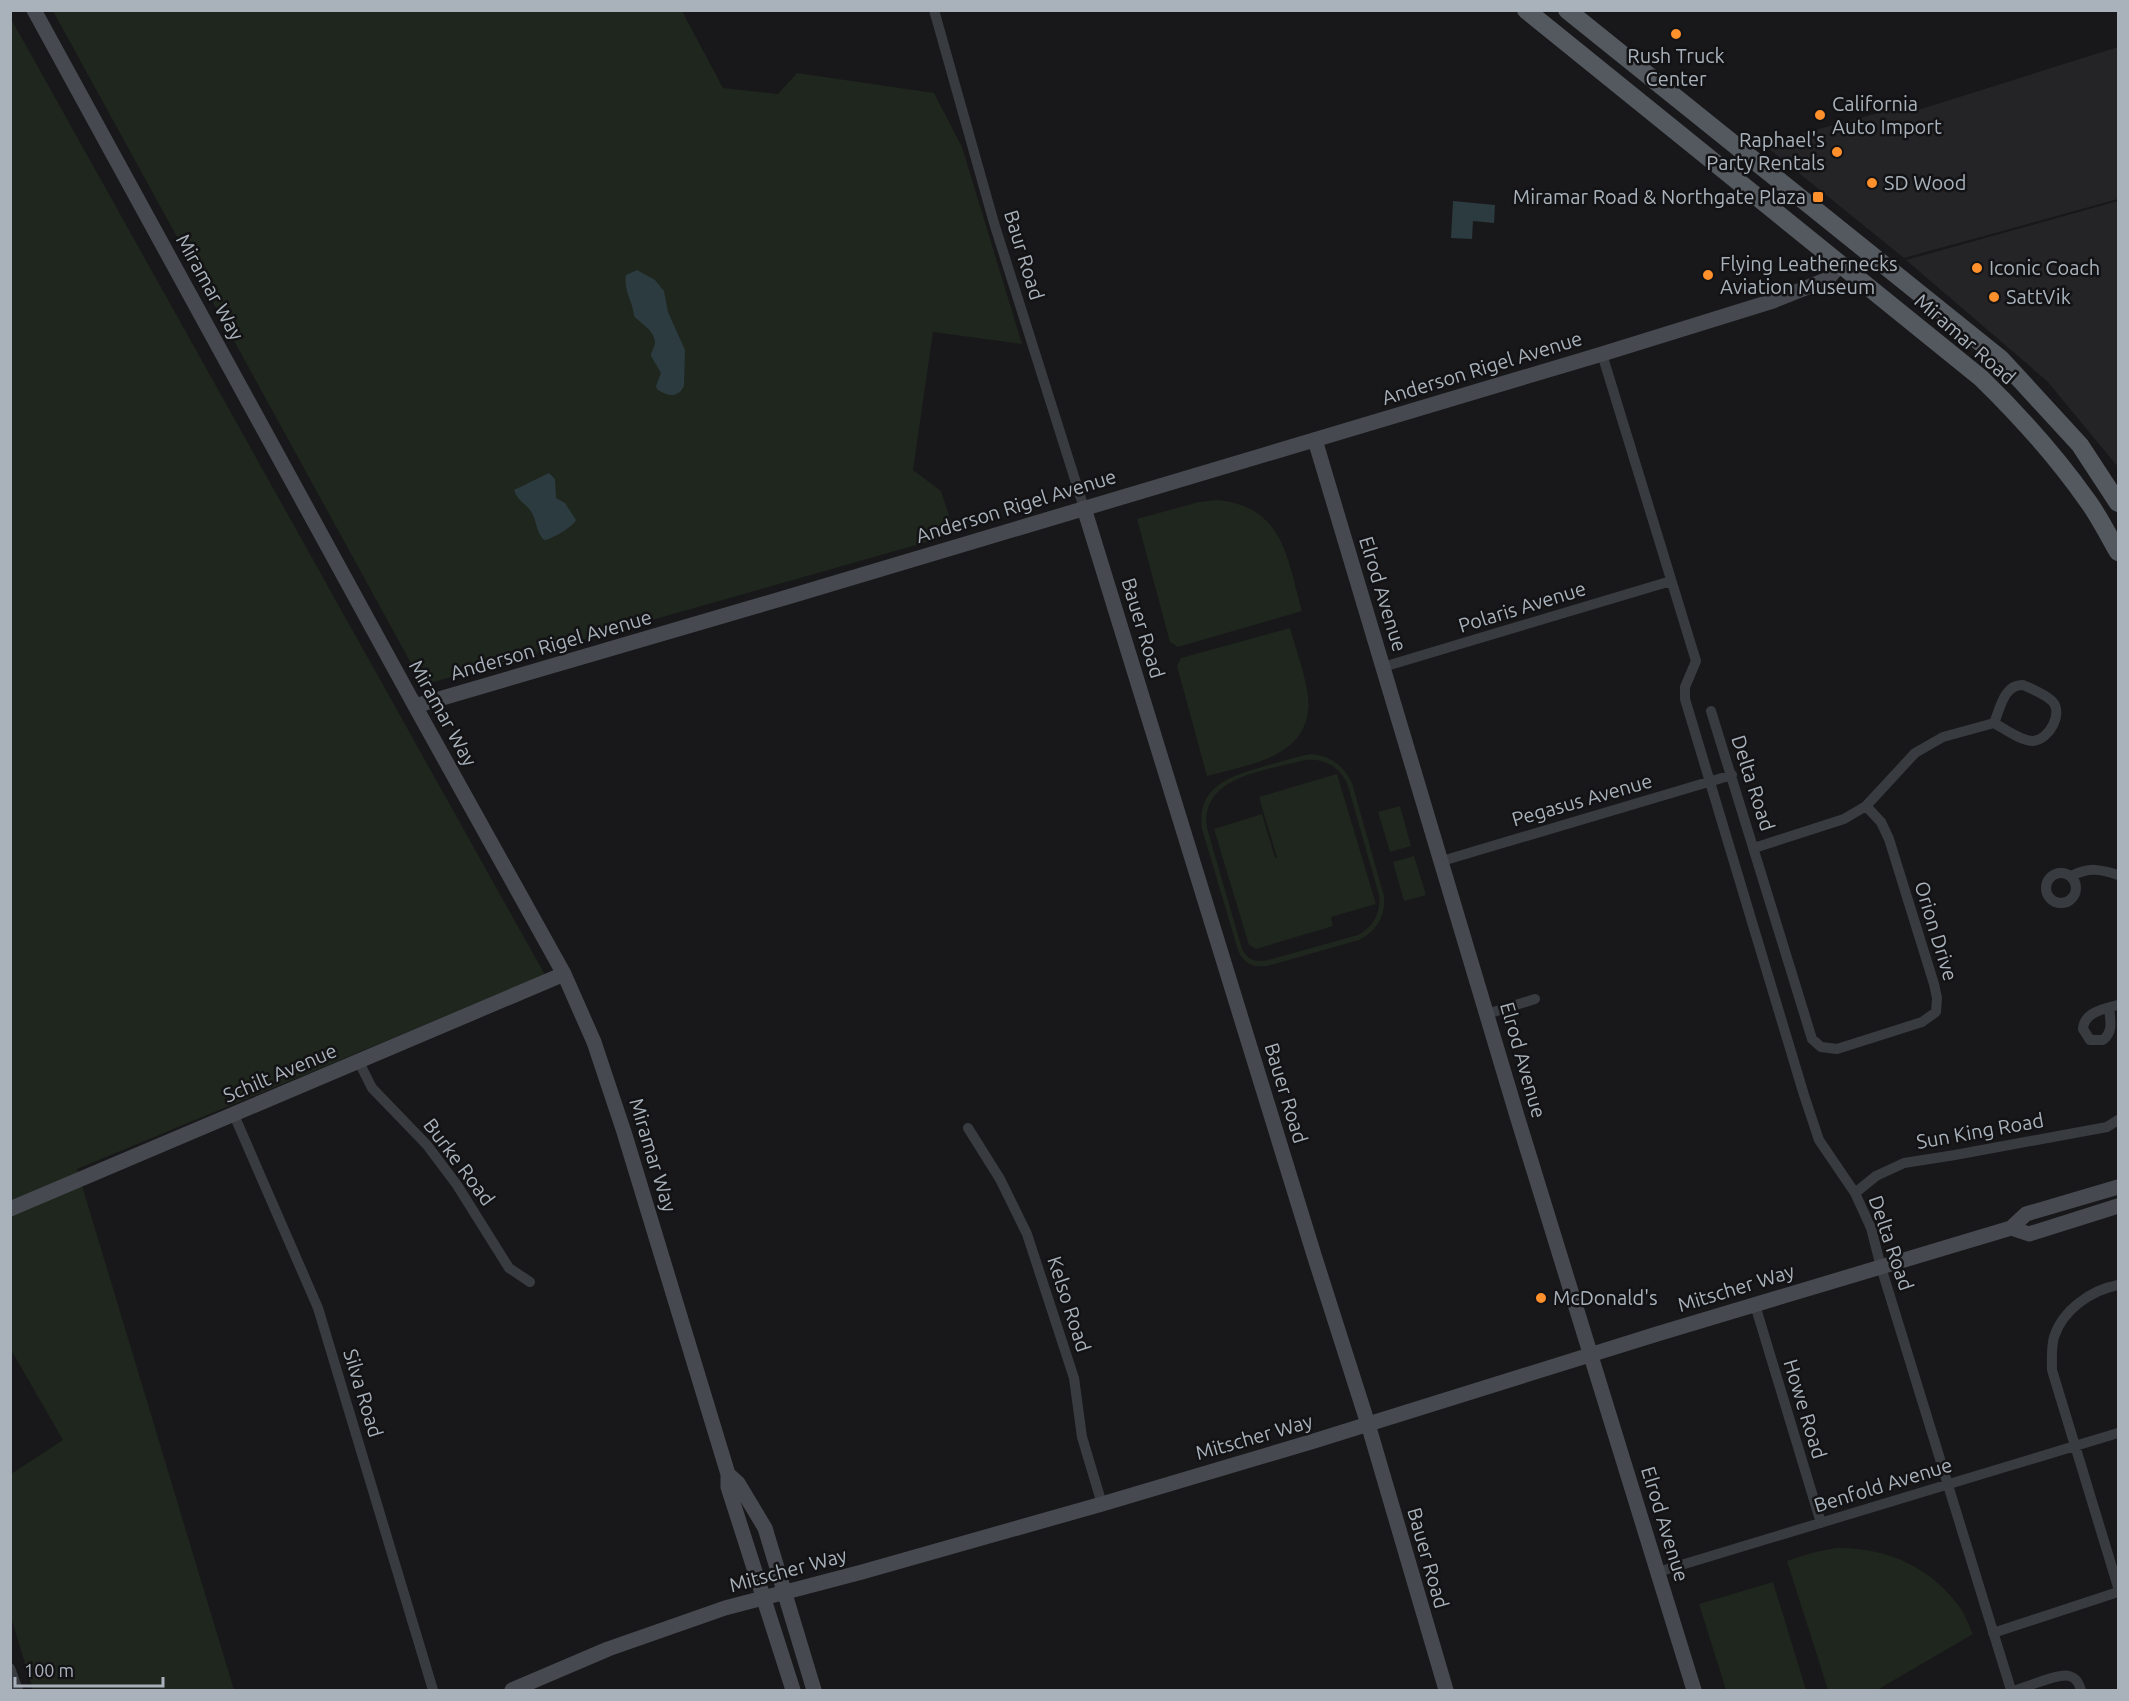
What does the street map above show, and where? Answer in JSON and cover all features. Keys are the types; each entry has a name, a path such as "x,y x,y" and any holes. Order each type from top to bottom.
{"main road":[{"name":"Miramar Road","path":"1526,10 1981,378 2025,422 2088,501 2118,552"},
{"name":"Miramar Road","path":"1567,10 2001,359 2080,445 2118,503"}],"street":[{"name":"Miramar Way","path":"34,10 564,974 594,1042 624,1132 728,1474 728,1487 793,1690"},
{"name":"Baur Road","path":"934,10 994,223 1084,508"},
{"name":"Anderson Rigel Avenue","path":"415,706 1629,346 1773,301 1828,279 1840,264"},
{"path":"1602,354 1671,581"},
{"name":"Elrod Avenue","path":"1315,440 1487,1014 1694,1690"},
{"name":"Bauer Road","path":"1084,508 1368,1424 1446,1690"},
{"name":"Delta Road","path":"1671,581 1695,661 1685,687 1685,699 1819,1140 1855,1193 1871,1228 1947,1485 1993,1632 2014,1690"},
{"name":"Polaris Avenue","path":"1383,667 1671,581"},
{"path":"1754,848 1844,819 1866,806 1915,753 1943,737 1994,723 2027,740 2039,740 2045,737 2055,720 2056,710 2051,700 2018,684 2008,690 1994,723"},
{"name":"Delta Road","path":"1711,711 1812,1039"},
{"name":"Pegasus Avenue","path":"1442,861 1732,775"},
{"name":"Orion Drive","path":"1812,1039 1821,1047 1837,1049 1922,1022 1936,1012 1937,998 1934,984 1889,839 1881,822 1866,806"},
{"path":"2071,876 2099,869 2118,875"},
{"name":"Schilt Avenue","path":"10,1209 564,974"},
{"path":"1487,1014 1535,999"},
{"name":"Burke Road","path":"359,1062 372,1088 427,1145 457,1185 509,1268 531,1282"},
{"name":"Silva Road","path":"234,1115 318,1308 433,1690"},
{"name":"Sun King Road","path":"1855,1193 1876,1176 1904,1162 2107,1127 2118,1120"},
{"name":"Kelso Road","path":"968,1128 1000,1179 1027,1234 1074,1378 1082,1437 1102,1504"},
{"name":"Mitscher Way","path":"512,1690 608,1649 725,1608 1102,1504 1368,1424 2011,1228 2026,1214 2118,1187"},
{"name":"Mitscher Way","path":"2011,1228 2029,1234 2118,1206"},
{"path":"2118,1285 2089,1295 2067,1315 2055,1335 2052,1352 2052,1370 2118,1587"},
{"name":"Howe Road","path":"1755,1305 1821,1523"},
{"name":"Benfold Avenue","path":"1658,1572 2118,1433"},
{"name":"Miramar Way","path":"728,1474 738,1483 765,1528 814,1690"},
{"path":"1993,1632 2118,1592"},
{"path":"10,1668 18,1690"},
{"path":"2014,1690 2064,1675 2075,1678 2081,1690"}],"shaded area":[{"path":"53,11 682,11 723,88 778,94 797,73 934,93 962,147 1022,344 933,332 913,470 941,491 955,534 423,685"},
{"path":"10,17 545,975 77,1169 234,1690 33,1690 11,1617 11,1474 63,1440 10,1348"},
{"path":"2118,47 2118,199 1904,258 1763,144 1912,104 1915,111"},
{"path":"1453,201 1495,205 1494,223 1473,221 1472,239 1451,238"},
{"path":"2118,201 2118,467 2047,381 1906,260"},
{"path":"637,270 655,280 664,291 668,312 685,350 684,386 675,395 668,395 657,389 661,373 651,356 655,344 654,338 634,316 625,280 626,275"},
{"path":"549,473 555,479 556,498 565,503 576,520 562,532 544,540 539,534 532,513 517,497 514,490"},
{"path":"1218,500 1240,505 1257,513 1270,524 1286,554 1302,611 1178,647 1170,642 1137,519 1199,502"},
{"path":"1290,628 1303,670 1308,696 1307,716 1301,733 1290,745 1276,754 1242,767 1207,776 1177,666 1181,658"},
{"path":"1311,754 1336,762 1352,783 1384,896 1382,916 1371,932 1359,940 1267,966 1253,965 1243,958 1238,950 1202,829 1205,802 1219,785 1240,774","holes":["1312,760 1330,764 1347,783 1379,895 1379,907 1372,923 1358,935 1268,960 1256,961 1247,956 1242,949 1207,828 1207,811 1214,797 1225,786 1240,778 1256,772"]},
{"path":"1337,774 1376,904 1331,917 1333,926 1256,949 1249,945 1214,829 1262,814 1275,858 1277,858 1259,797"},
{"path":"1400,806 1411,846 1390,852 1378,812"},
{"path":"1414,856 1426,895 1404,901 1393,862"},
{"path":"1836,1548 1873,1551 1906,1562 1922,1571 1949,1594 1963,1612 1973,1634 1877,1690 1828,1690 1787,1561"},
{"path":"1773,1582 1806,1690 1726,1690 1699,1604"}],"place":[{"name":"Rush Truck Center","path":"1676,34"},
{"name":"California Auto Import","path":"1820,115"},
{"name":"Raphael's Party Rentals","path":"1837,152"},
{"name":"SD Wood","path":"1872,183"},
{"name":"Miramar Road & Northgate Plaza","path":"1818,197"},
{"name":"Iconic Coach","path":"1977,268"},
{"name":"Flying Leathernecks Aviation Museum","path":"1708,275"},
{"name":"SattVik","path":"1994,297"},
{"name":"McDonald's","path":"1541,1298"}]}
